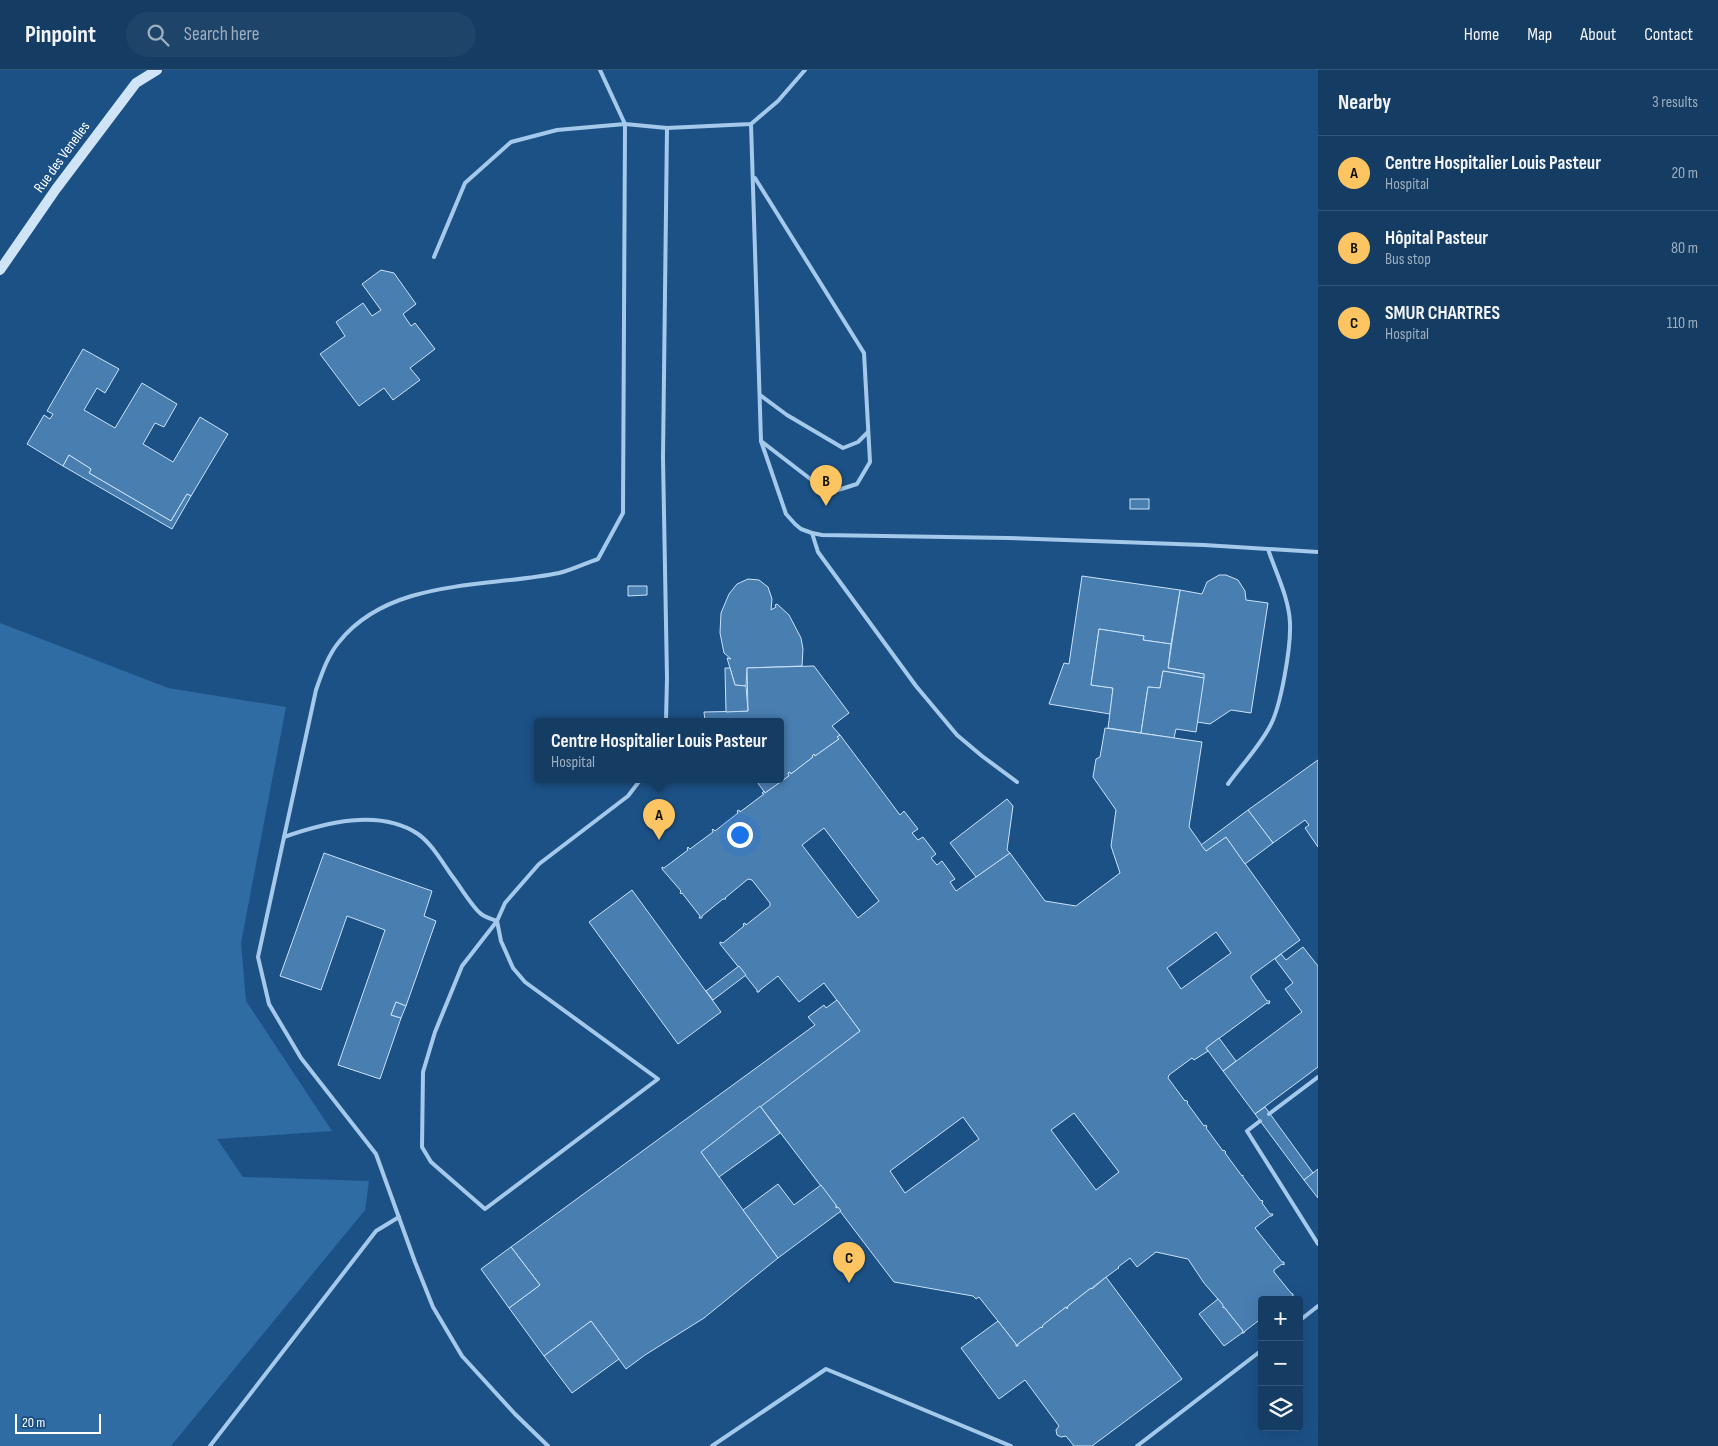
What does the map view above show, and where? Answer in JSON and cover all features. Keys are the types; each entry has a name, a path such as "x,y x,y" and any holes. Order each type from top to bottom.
{"street":[{"name":"Rue des Venelles","path":"0,270 56,189 136,82 156,70"}],"lane":[{"path":"548,1446 515,1414 462,1356 433,1307 376,1154 301,1058 268,1004 258,957 316,690 338,643 349,630 369,614 391,603 420,593 561,573 598,559 623,513 625,124 600,70"},
{"path":"434,257 465,183 511,142 557,130 625,124 667,128 751,124 778,100 805,70"},
{"path":"751,124 761,442 786,514 795,524 812,533 1037,539 1318,552"},
{"path":"666,718 663,458 667,128"},
{"path":"753,176 864,353 870,462 857,484 838,490 813,481 761,442"},
{"path":"760,395 787,415 843,448 858,442 868,432"},
{"path":"812,533 818,552 916,686 957,735 1017,782"},
{"path":"1228,784 1269,728 1279,703 1284,676 1290,623 1285,598 1268,549"},
{"path":"497,922 501,941 512,968 525,982 658,1079 485,1209 430,1162 422,1146 423,1072 435,1032 462,966 497,922 506,903 539,864 628,796 638,783"},
{"path":"284,837 315,826 362,820 398,825 418,834 430,846 480,913 497,922"},
{"path":"1269,1114 1318,1077"},
{"path":"1260,1121 1247,1131 1318,1244"},
{"path":"210,1446 376,1230 399,1216"},
{"path":"1303,1318 1318,1306"},
{"path":"1137,1446 1258,1353"},
{"path":"712,1446 826,1370 1011,1446"}],"shaded area":[{"path":"0,623 168,688 286,707 241,943 246,1001 332,1131 217,1139 243,1177 369,1181 365,1210 171,1446 0,1446"}],"building":[{"path":"381,270 394,273 416,304 403,314 411,326 415,323 435,349 410,368 420,380 393,400 384,388 359,406 320,354 345,336 336,322 363,303 372,316 381,310 362,284"},
{"path":"83,349 119,369 105,393 97,388 84,410 115,428 142,383 177,404 164,427 155,423 143,444 173,462 200,417 228,434 191,496 187,494 171,521 89,473 91,469 69,455 63,466 27,444 44,415 50,419 53,414 47,411"},
{"path":"69,455 91,469 89,473 171,521 187,494 191,496 172,529 63,466"},
{"path":"1130,499 1149,499 1149,509 1130,509"},
{"path":"1219,575 1226,575 1238,580 1245,591 1246,600 1268,603 1251,713 1231,710 1210,724 1197,722 1204,674 1168,668 1180,590 1202,594 1207,582"},
{"path":"1082,576 1180,590 1171,644 1143,640 1144,636 1099,629 1091,685 1113,688 1110,714 1049,704 1064,663 1069,664"},
{"path":"748,579 759,580 768,587 772,599 771,610 777,604 789,615 801,638 803,649 802,666 747,668 746,686 735,685 727,658 731,659 724,653 720,633 721,613 729,594 737,584"},
{"path":"628,586 647,586 647,595 628,596"},
{"path":"1099,629 1144,636 1143,640 1171,644 1168,668 1204,674 1204,678 1163,671 1160,688 1148,687 1141,733 1108,728 1113,688 1091,685"},
{"path":"814,666 849,713 832,726 840,735 837,737 839,739 815,756 814,754 813,757 791,774 790,772 788,773 789,776 784,780 784,718 705,718 704,712 748,711 747,668"},
{"path":"725,668 730,668 735,685 746,686 748,711 726,712"},
{"path":"1163,671 1204,678 1196,732 1176,729 1174,738 1141,733 1148,687 1160,688"},
{"path":"1105,728 1202,742 1189,827 1206,851 1226,837 1300,940 1251,976 1267,1001 1270,1001 1269,1004 1267,1003 1206,1048 1208,1051 1194,1060 1192,1058 1169,1075 1168,1078 1185,1101 1188,1102 1204,1126 1206,1125 1206,1128 1262,1200 1270,1214 1273,1214 1255,1228 1282,1262 1284,1262 1284,1265 1282,1264 1274,1272 1293,1296 1258,1296 1258,1321 1244,1333 1242,1333 1243,1331 1204,1283 1188,1259 1156,1252 1137,1267 1130,1258 1068,1306 1067,1309 1066,1307 1043,1325 1042,1328 1018,1344 1018,1346 1016,1346 979,1297 976,1299 973,1296 894,1282 760,1106 860,1031 824,983 799,1002 778,976 757,992 720,944 720,942 723,943 744,926 743,924 745,923 746,925 770,906 770,903 752,880 748,879 726,899 723,899 702,918 699,918 700,916 662,869 662,867 664,868 688,850 688,847 690,849 713,832 713,829 715,831 738,813 737,811 739,810 740,812 764,794 762,793 764,791 765,793 779,783 784,783 784,780 789,776 788,773 790,772 791,774 813,757 814,754 815,756 839,739 837,737 840,735 900,815 904,811 918,829 912,833 918,840 923,837 936,854 931,858 937,865 942,861 955,879 950,882 956,891 1010,853 1045,901 1076,906 1120,873 1111,846 1116,810 1093,777 1096,759 1100,757","holes":["824,828 879,901 858,918 802,845","1216,932 1231,953 1181,989 1167,968","1074,1113 1119,1172 1096,1190 1051,1130","963,1117 979,1139 905,1193 890,1171"]},
{"path":"1318,760 1318,847 1305,828 1309,825 1305,820 1273,843 1248,810"},
{"path":"758,783 779,783 765,793"},
{"path":"1007,799 1013,806 1007,850 1010,853 976,877 950,843"},
{"path":"1248,810 1273,843 1245,864 1226,837 1206,851 1201,845"},
{"path":"324,853 432,891 424,916 436,921 406,1006 396,1002 391,1015 401,1018 380,1079 338,1065 385,930 347,916 321,990 280,976"},
{"path":"632,890 721,1012 678,1044 589,922"},
{"path":"1303,947 1318,966 1318,1067 1255,1114 1223,1071 1302,1012 1285,989 1293,983 1275,959 1281,954 1286,960"},
{"path":"739,966 746,975 713,1000 706,991"},
{"path":"837,1000 860,1031 701,1152 778,1258 704,1318 626,1369 591,1321 544,1356 509,1308 540,1285 511,1247 815,1025 808,1017 824,1005 826,1008"},
{"path":"396,1002 406,1006 401,1018 391,1015"},
{"path":"1219,1038 1236,1061 1223,1071 1206,1048"},
{"path":"760,1106 780,1133 719,1177 701,1152"},
{"path":"1265,1107 1313,1173 1304,1180 1255,1114"},
{"path":"1318,1169 1318,1198 1304,1180"},
{"path":"778,1184 794,1205 821,1185 836,1205 836,1208 838,1207 841,1211 778,1258 743,1210"},
{"path":"511,1247 540,1285 509,1308 481,1269"},
{"path":"1106,1277 1182,1379 1092,1446 1074,1446 1066,1436 1061,1437 1057,1435 1056,1430 1059,1426 1025,1380 999,1399 961,1348 998,1321 1016,1346 1018,1346 1018,1344 1042,1328 1043,1325 1066,1307 1067,1309 1068,1306"},
{"path":"1218,1299 1223,1308 1243,1331 1224,1346 1199,1314"},
{"path":"591,1321 619,1359 572,1393 544,1356"}],"place":[{"name":"Hôpital Pasteur","path":"826,506"},
{"name":"Centre Hospitalier Louis Pasteur","path":"659,840"},
{"name":"SMUR CHARTRES","path":"849,1283"}]}
